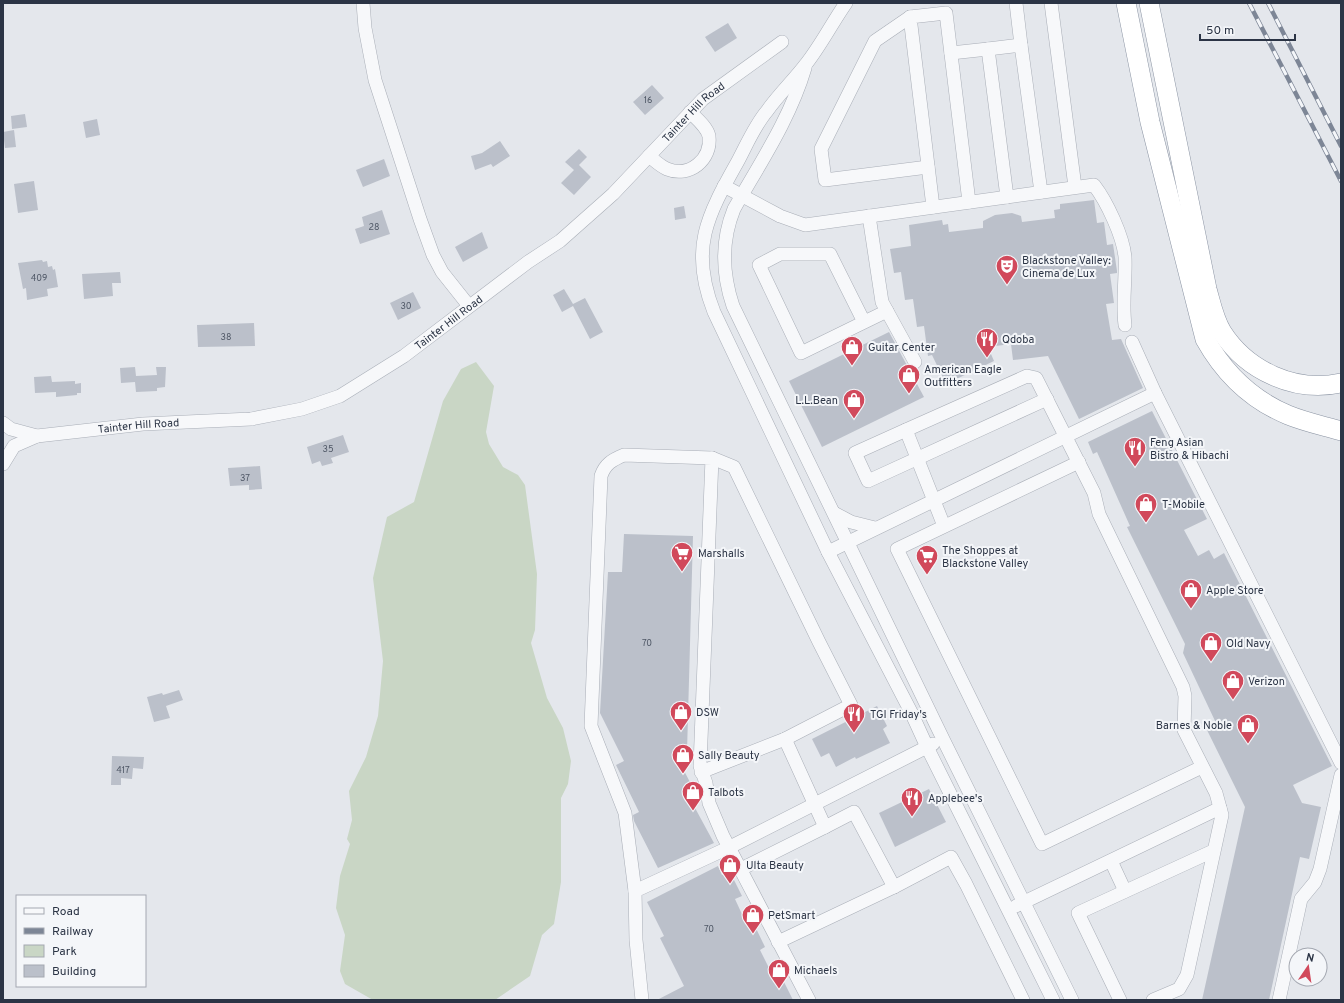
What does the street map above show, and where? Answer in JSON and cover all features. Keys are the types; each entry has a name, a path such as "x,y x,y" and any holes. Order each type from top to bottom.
{"highway":[{"path":"1126,3 1150,122 1205,339 1216,360 1237,382 1262,403 1289,416 1341,431"},
{"path":"1150,3 1212,310 1221,331 1238,352 1264,372 1285,380 1309,386 1341,383"}],"street":[{"path":"363,3 365,28 375,80 433,256 442,272 469,306"},
{"path":"846,3 806,64 765,113 709,216 704,232 702,266 706,293 828,552 912,712 926,747 1053,1000"},
{"path":"1016,3 1041,192"},
{"path":"1051,3 1075,187"},
{"path":"928,167 825,180 822,149 876,41 910,17 946,13 969,202"},
{"path":"910,17 933,207"},
{"name":"Tainter Hill Road","path":"3,464 14,446 37,436 143,424 251,419 315,406 340,396 377,374 565,237 614,194 690,112 722,84 782,42"},
{"path":"951,53 1021,45"},
{"path":"988,49 1007,197"},
{"path":"806,64 798,92 786,118 734,209 726,235 724,270 727,287 733,306 943,739 1072,1000"},
{"path":"649,156 666,169 680,171 692,169 703,161 709,147 709,135 690,112"},
{"path":"724,186 780,216 805,225 1094,184 1106,204 1125,256 1125,325"},
{"path":"870,216 880,291 887,311 915,362"},
{"path":"864,322 830,254 780,254 759,265 801,353 887,311"},
{"path":"1132,342 1155,393 1341,763"},
{"path":"1047,399 868,481 855,453 1027,376 1036,378 1047,399 1094,493 1099,514 1183,687 1185,696 1184,730 1216,793 1222,815 1187,975 1179,989 1153,1000"},
{"path":"828,552 875,528 934,502 1155,393"},
{"name":"Tainter Hill Road","path":"3,423 12,429 37,436"},
{"path":"906,430 944,526"},
{"path":"642,1000 636,940 635,891 625,813 591,726 601,476 603,468 611,461 624,455 712,458 734,467 851,705 785,738 701,772"},
{"path":"712,458 700,766 701,772 716,821 808,1000"},
{"path":"1078,462 897,549 1042,844 1202,767"},
{"path":"834,513 851,522 875,528"},
{"path":"785,738 825,827"},
{"path":"635,891 730,847 943,739"},
{"path":"1279,1000 1302,899 1315,882 1320,869 1341,775"},
{"path":"1008,911 1220,808"},
{"path":"741,869 854,812 894,887"},
{"path":"1120,1000 1078,913 1214,851"},
{"path":"778,942 894,887 951,857 966,884 1023,1000"},
{"path":"1111,861 1125,891"}],"green space":[{"path":"476,362 494,386 486,432 489,444 503,467 518,475 525,485 537,574 535,630 531,643 547,698 563,728 571,761 568,784 561,798 561,882 554,924 542,935 530,976 495,1000 373,1000 345,984 340,971 345,935 336,908 340,876 350,844 347,839 352,820 349,791 366,757 378,716 383,661 373,578 387,517 414,502 443,401 461,369"}],"building":[{"path":"728,23 737,38 715,52 705,37"},
{"path":"652,85 664,98 645,115 633,102"},
{"path":"25,114 27,127 12,129 11,116"},
{"path":"97,119 100,135 86,138 83,122"},
{"path":"14,130 16,147 5,148 3,132"},
{"path":"500,141 510,156 493,167 491,164 475,170 471,156 482,153"},
{"path":"579,149 587,157 579,165 591,177 574,195 561,183 574,170 565,162"},
{"path":"384,159 390,176 363,187 356,170"},
{"path":"34,181 38,210 18,213 14,184"},
{"name":"Blackstone Valley: Cinema de Lux","path":"1094,200 1097,223 1104,222 1107,245 1113,244 1117,271 1117,273 1110,274 1114,303 1106,304 1112,340 1121,339 1143,388 1079,419 1048,356 1013,360 1011,344 988,347 994,361 946,384 932,355 928,356 924,326 917,327 913,299 905,300 901,272 894,273 890,249 911,246 909,225 942,220 943,225 948,224 949,232 983,228 983,221 995,215 1012,213 1021,216 1022,222 1055,218 1054,210 1060,209 1060,204"},
{"path":"684,206 686,218 675,220 674,208"},
{"path":"382,210 390,234 360,244 355,229 364,226 362,217"},
{"path":"482,232 488,248 463,262 455,247"},
{"path":"42,260 43,262 47,261 48,267 52,266 53,270 55,269 58,287 47,289 48,296 27,300 26,288 23,289 18,263"},
{"path":"120,272 121,283 112,283 113,296 84,299 82,274"},
{"path":"564,289 573,304 585,298 603,332 590,339 573,306 562,312 553,295"},
{"path":"413,292 421,308 398,320 390,303"},
{"path":"254,323 255,346 198,347 197,325"},
{"path":"889,332 924,397 822,447 789,381"},
{"path":"135,367 136,376 157,375 156,367 166,367 165,387 157,388 157,391 136,392 135,382 121,383 120,368"},
{"path":"51,376 52,382 75,381 75,384 81,383 81,393 77,393 77,395 56,397 56,392 35,393 34,377"},
{"path":"1152,411 1207,519 1184,530 1198,556 1209,550 1214,559 1224,553 1332,766 1293,785 1302,803 1321,807 1309,859 1300,857 1269,1000 1202,1000 1245,807 1206,728 1216,723 1183,653 1185,644 1127,527 1130,526 1097,452 1093,454 1088,442"},
{"path":"343,435 349,452 331,458 333,463 322,466 320,461 312,464 307,447"},
{"path":"260,466 262,489 249,490 249,485 230,486 228,468"},
{"path":"624,534 693,536 687,752 677,757 695,792 688,795 714,843 658,868 634,821 633,815 639,812 616,765 624,761 600,713 608,572 622,572"},
{"path":"179,690 183,700 166,706 170,718 154,722 147,697 162,693 163,695"},
{"name":"TGI Friday's","path":"877,706 887,726 883,729 890,743 856,759 855,757 836,767 829,753 821,757 812,739"},
{"path":"112,756 144,757 143,769 133,768 132,779 121,778 121,785 111,785"},
{"name":"Applebee's","path":"929,789 946,822 895,847 879,813"},
{"path":"718,866 722,875 730,872 742,896 735,899 746,923 752,920 765,947 760,950 770,970 776,966 793,1000 657,1000 684,986 660,938 664,936 647,902"}],"railway":[{"path":"1249,3 1341,181"},
{"path":"1268,3 1341,146"}],"place":[{"name":"Blackstone Valley: Cinema de Lux","path":"1007,286"},
{"name":"Qdoba","path":"987,358"},
{"name":"Guitar Center","path":"852,366"},
{"name":"American Eagle Outfitters","path":"909,394"},
{"name":"L.L.Bean","path":"854,420"},
{"name":"Feng Asian Bistro & Hibachi","path":"1135,468"},
{"name":"T-Mobile","path":"1146,524"},
{"name":"Marshalls","path":"682,572"},
{"name":"The Shoppes at Blackstone Valley","path":"927,576"},
{"name":"Apple Store","path":"1191,610"},
{"name":"Old Navy","path":"1211,662"},
{"name":"Verizon","path":"1233,700"},
{"name":"DSW","path":"681,732"},
{"name":"TGI Friday's","path":"854,734"},
{"name":"Barnes & Noble","path":"1248,744"},
{"name":"Sally Beauty","path":"683,774"},
{"name":"Talbots","path":"693,812"},
{"name":"Applebee's","path":"912,818"},
{"name":"Ulta Beauty","path":"730,884"},
{"name":"PetSmart","path":"753,934"},
{"name":"Michaels","path":"779,990"}]}
